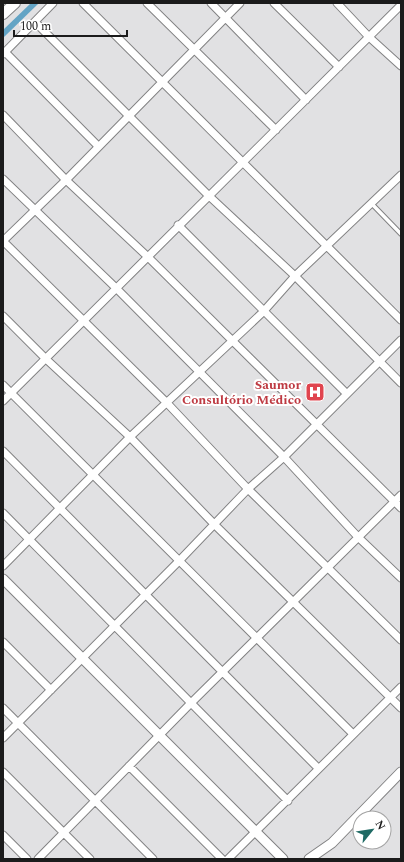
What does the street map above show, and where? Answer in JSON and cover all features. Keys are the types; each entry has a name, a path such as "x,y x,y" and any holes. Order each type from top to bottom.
{"main road":[{"path":"3,14 15,3"}],"street":[{"path":"53,3 4,53 98,146"},
{"path":"83,3 401,320"},
{"path":"147,3 196,49 276,130"},
{"path":"211,3 306,100"},
{"path":"240,3 196,49 128,115 66,180 3,241 166,403 248,489 401,640"},
{"path":"274,3 338,67"},
{"path":"337,3 369,37 401,66"},
{"path":"3,401 148,257 208,195 243,163 401,5"},
{"path":"35,22 208,195 295,276 401,383"},
{"path":"3,115 66,180 148,257 401,508"},
{"path":"3,566 130,437 263,312 295,276 401,174"},
{"path":"3,179 116,288 284,457 358,537 401,578"},
{"path":"178,225 263,312 347,394"},
{"path":"3,316 46,359 130,437 214,525 294,601 401,708"},
{"path":"3,738 179,561 248,489 284,457 401,340"},
{"path":"3,385 353,734"},
{"path":"3,451 318,768"},
{"path":"38,859 191,702 401,495"},
{"path":"3,513 288,801"},
{"path":"3,579 257,831 283,859"},
{"path":"3,642 51,690"},
{"path":"228,859 288,801 318,768 401,686"},
{"path":"3,708 153,859"},
{"path":"129,766 222,859"},
{"path":"3,772 90,859"},
{"path":"309,859 332,843 401,772"},
{"path":"3,835 26,859"}],"lane":[{"path":"371,203 401,234"}],"water":[{"path":"31,3 39,3 3,38 3,30"}],"place":[{"name":"Saumor Consultório Médico","path":"315,392"}]}
